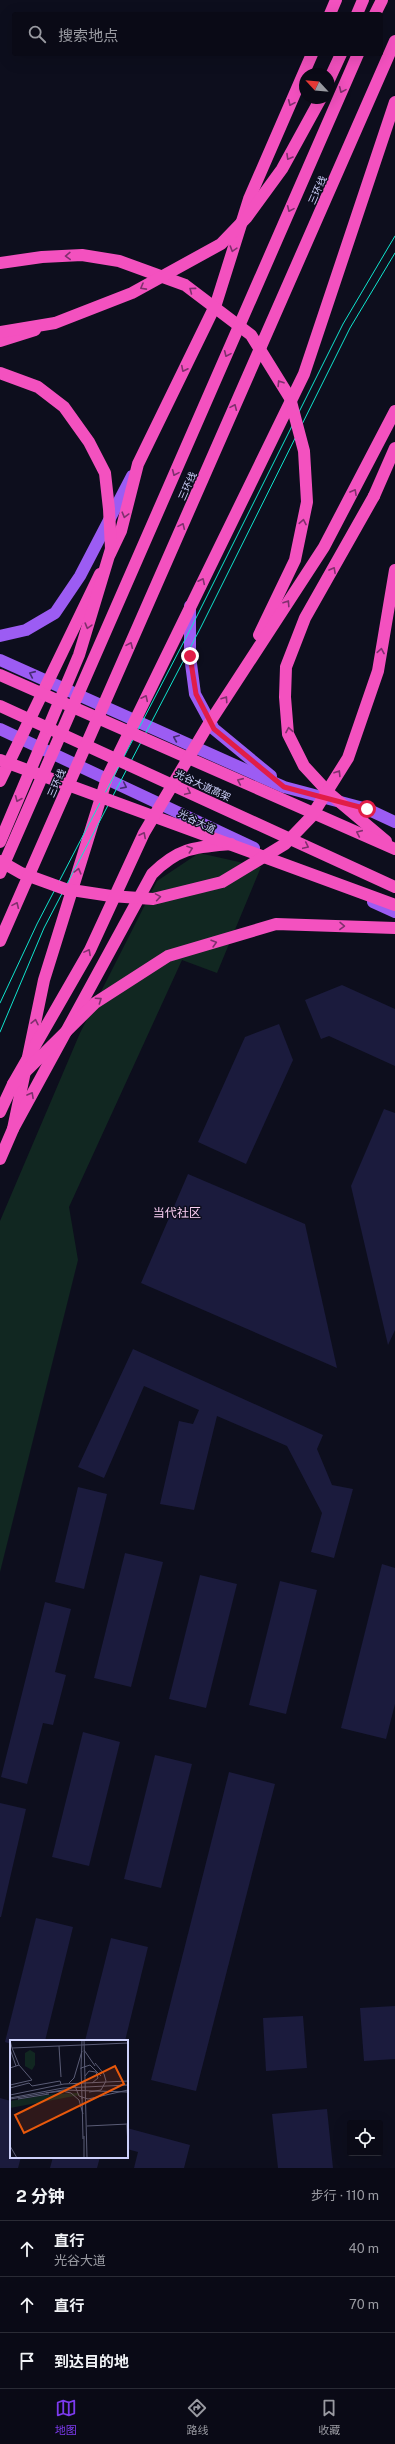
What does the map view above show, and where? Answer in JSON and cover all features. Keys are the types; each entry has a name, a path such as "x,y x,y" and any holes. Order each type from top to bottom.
{"highway":[{"path":"331,12 336,0"},
{"path":"358,12 363,0"},
{"path":"376,12 382,0"},
{"name":"三环线","path":"0,941 395,41"},
{"path":"0,781 121,531 138,464 216,304 249,199 311,56"},
{"path":"335,68 340,56"},
{"name":"三环线","path":"0,873 357,56"},
{"path":"13,1129 44,980 107,778 190,605 304,374 395,102"},
{"path":"0,341 55,324 132,294 221,244 247,216 282,169 318,104"},
{"path":"0,263 42,257 82,255 119,261 185,285 251,335 290,398 304,451 306,502 302,524 295,560 236,683"},
{"path":"0,332 55,324"},
{"path":"0,373 38,387 64,407 89,442 105,474 109,510 110,549 79,656 0,842"},
{"path":"0,1112 14,1084 90,950 144,832 208,725 324,547 395,411"},
{"path":"395,448 374,496 305,618 286,667 285,697 288,734 304,766 329,792 395,848"},
{"path":"0,861 21,873 65,889 111,896 154,898 222,882 285,844 311,817 348,758 378,672 395,570"},
{"path":"0,670 19,684"},
{"name":"光谷大道高架","path":"0,675 395,848"},
{"name":"光谷大道高架","path":"0,706 395,887"},
{"path":"0,760 395,905"},
{"path":"0,1159 13,1129 152,874 166,860 193,847 243,843"},
{"path":"14,1084 95,1003 168,956 276,924 395,928"}],"main road":[{"path":"0,636 26,630 55,613 80,576 138,464"},
{"path":"190,605 190,656 196,694 214,729 284,787"},
{"path":"0,660 284,787 367,809 395,822"},
{"name":"光谷大道","path":"0,729 243,843 310,870 395,912"}],"green space":[{"path":"199,853 261,867 217,973 182,960 69,1207 78,1260 0,1572 0,1221 80,1033 157,881"}],"building":[{"path":"342,985 395,1009 395,1066 329,1036 321,1039 305,1000"},
{"path":"279,1024 293,1060 246,1164 198,1142 245,1037"},
{"path":"384,1109 395,1113 395,1330 388,1345 351,1186"},
{"path":"188,1174 305,1224 337,1368 141,1283"},
{"path":"133,1349 323,1435 317,1449 332,1485 353,1489 334,1558 311,1552 322,1513 287,1446 217,1416 194,1510 160,1504 179,1421 193,1424 199,1410 144,1386 104,1478 78,1467"},
{"path":"78,1487 107,1494 84,1589 55,1582"},
{"path":"125,1553 163,1562 131,1687 94,1678"},
{"path":"382,1564 395,1568 395,1704 386,1739 341,1728"},
{"path":"200,1575 237,1584 206,1708 169,1699"},
{"path":"280,1581 317,1590 286,1714 249,1705"},
{"path":"45,1602 71,1609 55,1672 66,1675 53,1725 43,1723 27,1784 1,1777"},
{"path":"83,1732 120,1742 89,1866 52,1857"},
{"path":"155,1755 192,1764 161,1888 124,1879"},
{"path":"229,1772 275,1784 196,2091 151,2080"},
{"path":"0,1803 26,1809 1,1917 0,1917"},
{"path":"36,1918 73,1927 45,2040 10,2040 10,2044 5,2042"},
{"path":"111,1938 148,1947 125,2040 85,2040"},
{"path":"395,2006 395,2059 364,2061 360,2008"},
{"path":"303,2016 307,2068 266,2071 263,2018"},
{"path":"0,2098 10,2101 10,2158 21,2158 18,2168 0,2168"},
{"path":"327,2109 333,2168 278,2168 272,2114"},
{"path":"128,2128 190,2145 184,2168 134,2168 138,2152 128,2149"},
{"path":"53,2158 100,2158 97,2168 50,2168"}],"tram line":[{"path":"0,1003 37,924 193,624 343,324 395,236"},
{"path":"0,1032 44,928 201,627 350,328 395,253"}],"district":[{"name":"当代社区","path":"177,1213"}],"route":[{"path":"190,656 196,694 214,729 284,787 367,809"}]}
